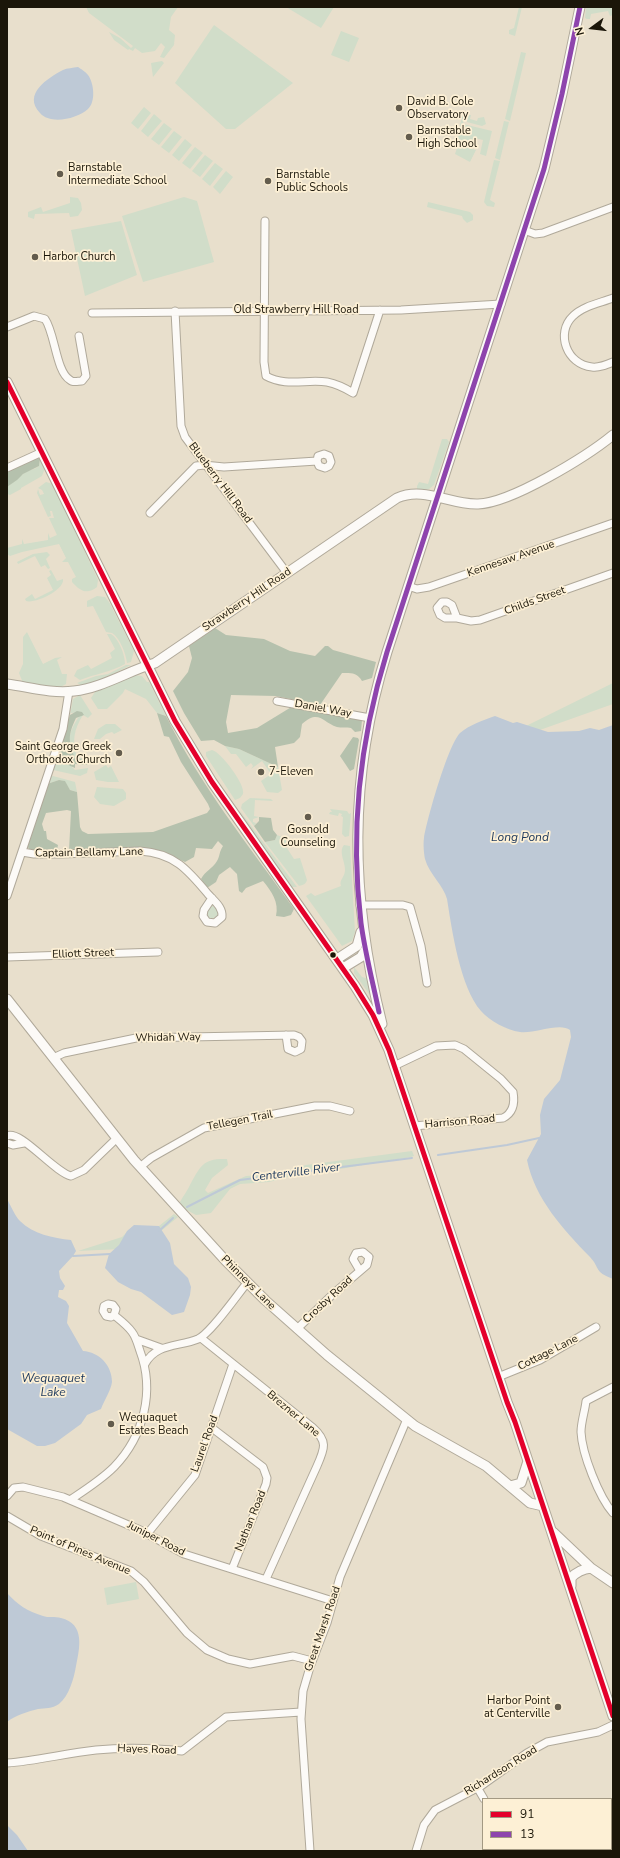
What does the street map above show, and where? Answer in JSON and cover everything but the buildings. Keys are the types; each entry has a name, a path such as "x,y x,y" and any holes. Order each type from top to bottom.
{"main road":[{"path":"580,7 555,128 544,169 381,671 370,718 358,804 357,849 362,924 366,949 389,1050 613,1716"},
{"path":"7,382 146,666 175,721 212,782 343,968 373,1015 389,1050"},
{"name":"Strawberry Hill Road","path":"7,684 69,691 96,686 146,666 160,660 397,498 416,494 470,504 495,501 566,467 591,452 613,435"},
{"path":"337,959 357,946 362,924"},
{"path":"343,968 361,957 366,949"},
{"name":"Phinneys Lane","path":"7,999 116,1139 247,1283 297,1329 407,1419 428,1434 486,1466 530,1503 543,1506"},
{"path":"510,1486 521,1483 528,1461"},
{"path":"551,1530 591,1568 613,1583"},
{"path":"572,1594 571,1578 579,1571 591,1568"}],"street":[{"path":"524,230 535,234 543,233 613,206"},
{"path":"266,221 264,310 264,362 266,376 279,382 288,383 327,382 353,393 380,310"},
{"path":"613,298 583,310 573,316 566,327 564,339 567,351 581,364 599,367 613,362"},
{"name":"Old Strawberry Hill Road","path":"92,313 264,310 380,310 501,304"},
{"name":"Blueberry Hill Road","path":"175,311 181,426 189,444 204,465 238,506 287,573"},
{"path":"7,327 34,316 45,319 51,330 57,355 64,372 72,381 82,381 86,376 79,336"},
{"path":"7,468 42,452"},
{"path":"150,513 196,466 204,465 224,467 316,461"},
{"name":"Kennesaw Avenue","path":"408,586 421,589 429,587 613,523"},
{"name":"Childs Street","path":"457,618 471,621 480,620 613,572"},
{"path":"7,896 64,723 69,691"},
{"name":"Daniel Way","path":"277,701 370,718"},
{"name":"Captain Bellamy Lane","path":"22,852 39,854 140,851 153,852 166,856 186,868 212,898"},
{"path":"360,906 402,905 410,907 421,946 427,983"},
{"name":"Elliott Street","path":"7,957 158,952"},
{"name":"Whidah Way","path":"54,1058 64,1053 130,1038 286,1035"},
{"name":"Harrison Road","path":"394,1066 436,1046 455,1045 464,1049 501,1079 513,1092 512,1109 507,1116 503,1118 414,1126"},
{"name":"Tellegen Trail","path":"140,1167 190,1135 211,1126 315,1106 330,1106 350,1111"},
{"path":"7,1136 11,1134 16,1135 59,1170 71,1176 84,1170 116,1139"},
{"path":"7,1143 13,1146 24,1143"},
{"name":"Crosby Road","path":"297,1329 323,1303 360,1271"},
{"path":"145,1364 152,1353 161,1348 201,1338 247,1283"},
{"path":"70,1500 107,1473 132,1444 140,1425 148,1392 148,1379 145,1364 136,1339 131,1331 114,1314"},
{"name":"Cottage Lane","path":"498,1377 540,1360 596,1327"},
{"name":"Brezner Lane","path":"201,1338 317,1432 324,1442 323,1452 318,1466 266,1579"},
{"path":"136,1339 161,1348"},
{"name":"Laurel Road","path":"147,1534 192,1481 212,1428 233,1364"},
{"path":"613,1387 586,1401 581,1433 588,1460 600,1493 605,1503 613,1513"},
{"name":"Great Marsh Road","path":"310,1851 301,1712 303,1691 345,1564 407,1419"},
{"name":"Nathan Road","path":"212,1428 263,1466 267,1478 266,1484 232,1569"},
{"name":"Juniper Road","path":"7,1496 14,1488 23,1487 70,1500 147,1534 184,1554 333,1601"},
{"name":"Point of Pines Avenue","path":"7,1516 41,1536 131,1571 144,1582 187,1632 207,1650 228,1659 250,1664 294,1656 312,1661"},
{"name":"Hayes Road","path":"7,1763 32,1761 96,1750 150,1748 182,1751 226,1717 301,1712"},
{"name":"Richardson Road","path":"416,1851 424,1825 434,1811 477,1787 532,1750 547,1742 565,1737 598,1732 613,1725"},
{"path":"477,1787 483,1798"}],"green space":[{"path":"86,7 178,7 171,17 169,30 175,35 174,45 164,58 160,57 165,47 161,43 155,51 142,53 135,48 133,51 128,50 114,40 109,32 120,38 131,48 133,46 89,13"},
{"path":"286,7 334,7 321,28"},
{"path":"519,7 522,7 515,36 509,34 509,30 514,28"},
{"path":"586,7 613,7 613,15 610,16 608,11 591,14 590,19 587,19 585,18"},
{"path":"214,25 293,83 235,129 226,129 175,83"},
{"path":"341,31 359,38 349,62 331,55"},
{"path":"521,52 526,53 510,121 505,119"},
{"path":"162,61 164,63 153,77 151,63"},
{"path":"144,107 151,113 138,129 131,123"},
{"path":"463,113 465,114 463,124 492,131 486,156 480,154 483,140 474,138 472,146 456,142"},
{"path":"154,114 162,121 148,137 141,131"},
{"path":"468,115 471,115 470,119 477,121 478,118 484,117 486,124 482,126 467,122"},
{"path":"504,121 509,122 500,160 495,158"},
{"path":"164,123 172,129 159,145 151,139"},
{"path":"174,131 182,137 169,153 161,147"},
{"path":"185,139 192,145 179,161 172,155"},
{"path":"458,145 476,150 470,162 455,154"},
{"path":"195,147 203,153 190,169 182,163"},
{"path":"205,155 213,161 200,177 192,171"},
{"path":"494,160 500,161 490,200 495,203 494,207 487,206 484,202"},
{"path":"215,163 223,169 210,186 202,179"},
{"path":"226,171 233,177 220,194 213,187"},
{"path":"70,197 78,198 81,203 82,210 78,216 70,217 69,213 35,214 34,219 28,217 28,212 41,207 43,212 70,203"},
{"path":"184,197 197,201 214,262 143,282 122,216"},
{"path":"428,202 470,212 473,215 473,220 467,223 462,216 427,207"},
{"path":"121,221 137,275 85,296 71,230"},
{"path":"442,439 447,439 449,442 434,485 429,489 417,490 419,482 428,484"},
{"path":"37,457 40,459 39,466 23,474 7,487 7,470"},
{"path":"40,459 45,468 42,476 10,495 7,494 7,487 25,473 39,466"},
{"path":"46,482 53,484 98,580 97,587 90,591 81,590 72,582 72,579 76,577 68,562 62,562 66,558 59,544 10,556 7,554 7,548 22,544 22,539 24,544 48,540 48,533 50,538 57,535 49,518 54,518 52,511 50,511 51,516 48,517 37,493 38,489 40,495 44,494 42,490 38,488"},
{"path":"47,552 50,555 46,559 50,568 48,569 45,565 41,567 35,556 18,564 17,562 33,554"},
{"path":"51,570 57,581 63,579 59,588 55,592 42,598 26,601 25,599 32,594 35,599 53,590 47,578 51,575 49,571"},
{"path":"97,596 105,597 109,602 134,651 131,662 127,663 120,642 115,635 106,632 93,606 87,607 87,601"},
{"path":"215,628 226,635 264,639 290,651 315,656 325,646 328,646 333,650 376,662 372,678 362,681 358,676 351,673 342,673 320,705 276,696 231,695 226,722 228,733 257,728 293,706 362,720 361,731 355,732 351,728 337,727 320,718 313,717 302,724 300,737 294,743 275,747 278,767 239,749 225,746 214,740 201,741 173,691 188,672 192,658 189,646"},
{"path":"27,632 43,664 55,658 62,657 57,660 62,674 67,674 66,684 59,688 23,683 19,673 23,664 23,637"},
{"path":"107,634 114,636 119,643 123,652 125,664 80,680 74,676 77,670 88,665 91,669 112,658 110,653 115,649"},
{"path":"126,665 131,665 95,683 83,686 77,683 96,676 108,674"},
{"path":"134,675 142,676 147,682 149,682 166,716 157,713 146,699 125,689 107,709 98,709 91,698 97,689"},
{"path":"613,683 613,704 537,731 526,726"},
{"path":"80,695 92,714 88,718 83,715 77,726 74,736 78,759 76,759 72,753 69,741 72,729 82,712 71,713 70,715 73,699"},
{"path":"77,711 82,712 84,715 76,718 71,729 71,747 75,758 85,759 88,765 75,764 75,768 64,764 53,765 70,715"},
{"path":"157,713 166,716 194,767 243,839 294,909 291,915 284,917 276,916 276,902 263,881 246,888 242,893 239,891 237,874 230,867 219,875 216,882 207,888 201,879 218,859 223,846 218,841 212,849 196,848 194,857 185,862 168,854 69,851 71,811 67,810 46,813 42,824 44,831 46,831 47,839 58,845 57,850 30,851 27,845 47,784 59,780 65,781 70,790 77,792 80,827 82,831 88,834 153,832 207,813 210,809 208,804 181,762 169,737 164,736"},
{"path":"106,724 115,724 122,730 114,734 112,732 106,734 100,739 94,739 98,729"},
{"path":"353,737 358,738 359,740 354,769 350,771 340,756"},
{"path":"225,746 239,749 278,767 282,790 278,793 267,792 261,781 271,774 262,761 251,769 253,766 251,763 246,767 236,754 231,754"},
{"path":"212,750 227,762 237,777 243,790 243,794 240,798 235,800 206,756 206,752"},
{"path":"61,762 68,763 75,770 88,768 87,773 80,776 53,770 53,765"},
{"path":"106,765 108,768 111,766 119,782 96,780 94,772"},
{"path":"53,776 75,782 77,792 70,790 64,781 59,780 47,784 50,777"},
{"path":"97,787 123,789 126,793 126,799 114,806 100,804 94,797"},
{"path":"250,798 271,799 273,801 255,800 254,816 259,817 253,819 253,822 256,823 254,826 241,808 242,804"},
{"path":"330,809 347,811 349,814 351,813 349,836 345,837 342,834 342,814 339,813 338,816 329,814 332,812"},
{"path":"240,811 297,887 292,887 244,819"},
{"path":"259,817 271,818 273,830 277,835 275,840 265,842 254,826 259,821"},
{"path":"277,835 287,839 285,845 294,859 300,858 307,880 303,885 299,886 265,842 275,840"},
{"path":"344,845 350,846 355,932 352,941 342,946 306,896 311,893 315,896 341,886 345,871 342,854 342,848"},
{"path":"211,905 216,908 218,913 217,917 209,919 206,916"},
{"path":"354,967 362,977 369,979 372,998 354,973"},
{"path":"412,1151 414,1156 411,1157 340,1169 311,1171 269,1182 240,1184 230,1189 211,1213 196,1215 181,1207 180,1202 188,1188 201,1167 208,1161 227,1159 228,1165 212,1178 205,1190 208,1193 246,1176 277,1174 306,1165"},
{"path":"174,1214 178,1217 161,1231 121,1249 78,1251 122,1237 128,1231 139,1227 159,1226"},
{"path":"136,1582 139,1599 107,1605 104,1588"}],"water":[{"path":"78,67 87,74 92,83 93,97 91,106 83,113 71,118 57,120 44,117 35,106 35,93 39,87 51,77 63,70"},
{"name":"Long Pond","path":"495,716 513,723 517,722 548,732 579,731 590,728 599,730 613,725 613,1279 598,1270 590,1257 551,1213 536,1188 527,1160 541,1134 540,1115 544,1099 560,1080 571,1037 570,1030 560,1027 526,1032 515,1031 499,1024 481,1011 474,1001 462,973 454,942 447,899 443,889 430,870 425,859 424,840 429,815 444,766 455,740 460,733 468,728"},
{"name":"Wequaquet Lake","path":"7,1199 18,1219 31,1229 50,1237 71,1240 76,1251 59,1271 60,1278 65,1286 63,1290 59,1290 58,1297 66,1301 69,1306 67,1323 83,1351 94,1354 104,1360 110,1370 112,1382 101,1409 87,1415 81,1424 55,1443 45,1446 37,1446 7,1429"},
{"path":"134,1225 159,1226 170,1243 174,1264 188,1278 191,1287 184,1312 172,1315 141,1292 131,1289 118,1282 105,1268 109,1254 119,1245 127,1231"},
{"path":"7,1593 27,1610 45,1617 59,1617 69,1621 74,1625 77,1631 79,1644 75,1671 68,1692 63,1701 54,1707 26,1712 7,1722"},
{"path":"7,1825 17,1835 28,1851 7,1851"}],"waterway":[{"name":"Centerville River","path":"438,1155 507,1145 539,1138"},
{"name":"Centerville River","path":"187,1207 240,1180 412,1158"},
{"name":"Centerville River","path":"159,1231 173,1218"},
{"name":"Centerville River","path":"73,1256 110,1254"}],"transit line":[{"name":"13","path":"379,1012 361,923 358,889 357,820 364,752 370,718 387,652 544,169 562,94 580,7"},
{"name":"91","path":"7,382 175,721 212,782 355,986 373,1015 389,1050 613,1716"}],"place":[{"name":"David B. Cole Observatory","path":"399,108"},
{"name":"Barnstable High School","path":"409,137"},
{"name":"Barnstable Intermediate School","path":"60,174"},
{"name":"Barnstable Public Schools","path":"268,181"},
{"name":"Harbor Church","path":"35,257"},
{"name":"Saint George Greek Orthodox Church","path":"119,753"},
{"name":"7-Eleven","path":"261,772"},
{"name":"Gosnold Counseling","path":"308,817"},
{"name":"Wequaquet Estates Beach","path":"111,1424"},
{"name":"Harbor Point at Centerville","path":"558,1707"}]}
